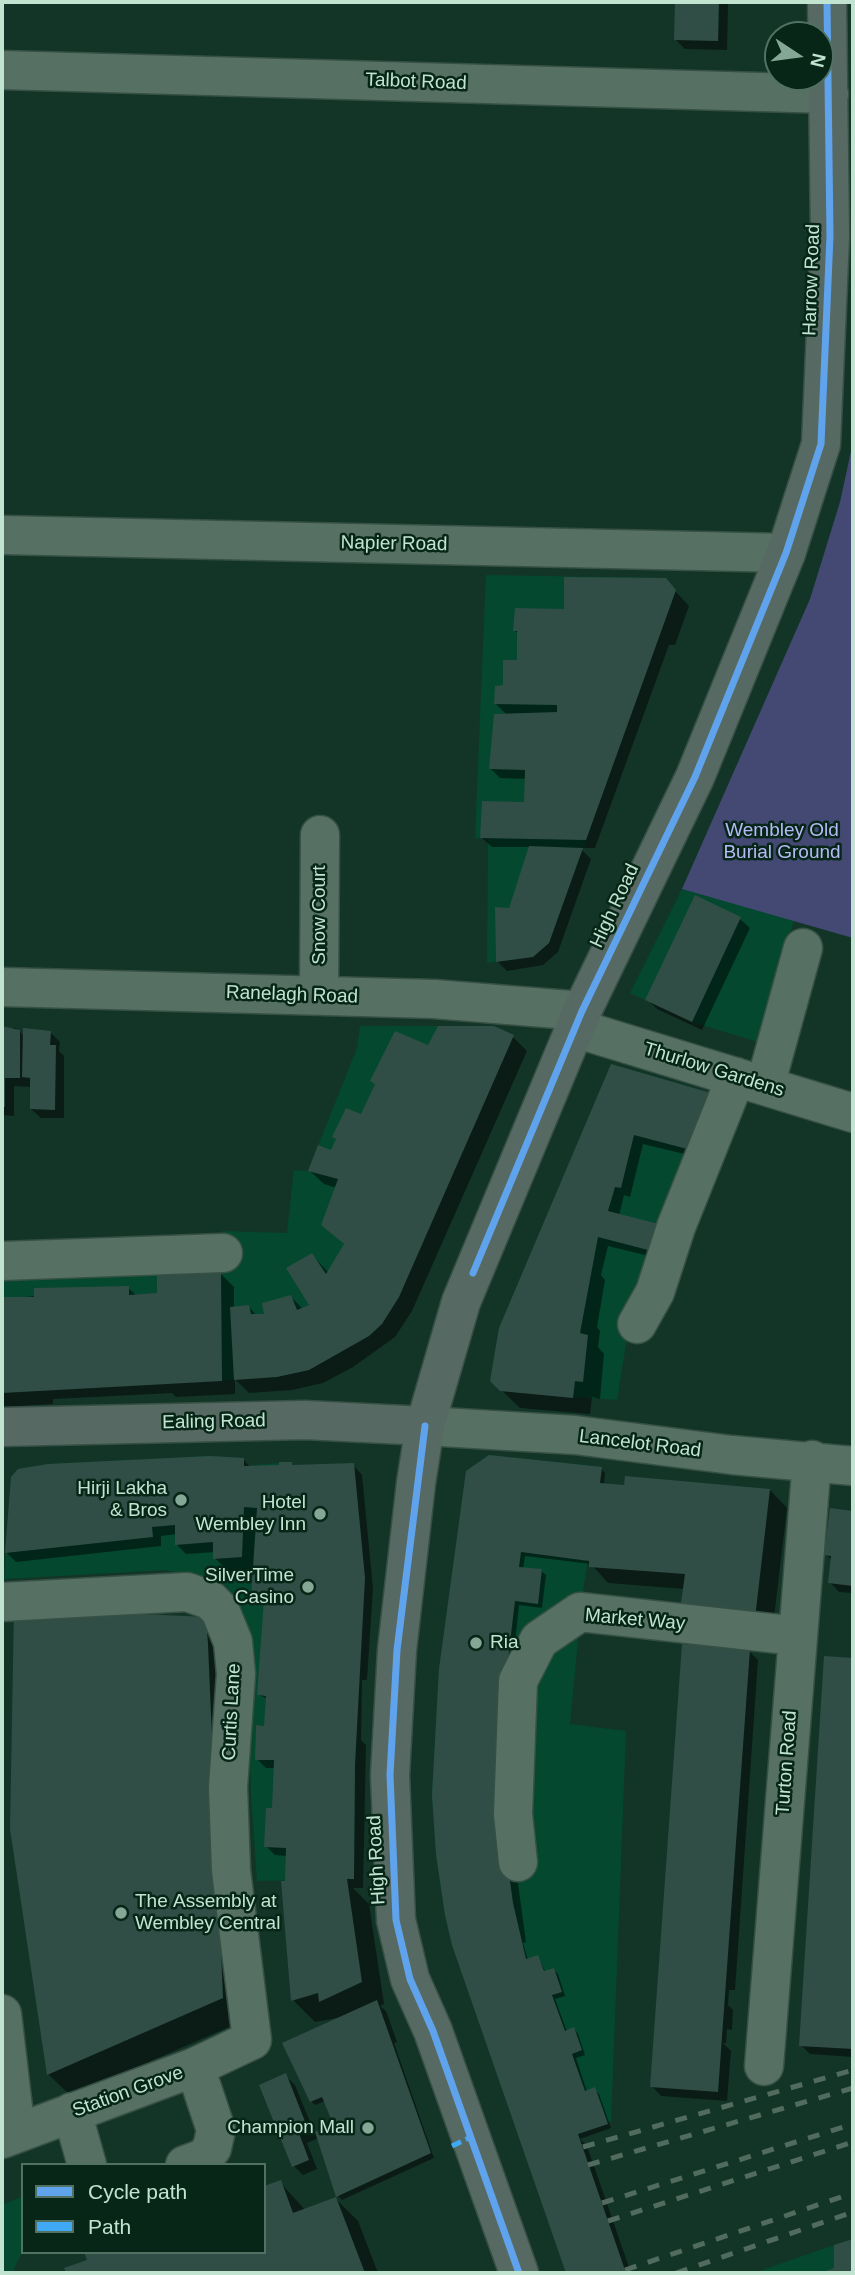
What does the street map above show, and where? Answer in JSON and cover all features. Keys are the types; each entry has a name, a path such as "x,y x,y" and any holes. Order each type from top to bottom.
{"main road":[{"name":"Harrow Road","path":"786,554 821,444 841,237 829,94 827,2"},
{"name":"High Road","path":"519,2273 461,2142 433,2031 410,1979 396,1920 390,1775 397,1650 425,1426 461,1302 579,1020 695,777 786,554"},
{"name":"Ealing Road","path":"2,1427 305,1420 425,1426"}],"street":[{"name":"Talbot Road","path":"2,70 829,94"},
{"name":"Napier Road","path":"2,535 786,554"},
{"name":"Snow Court","path":"319,995 320,835"},
{"path":"638,1324 656,1292 676,1227 751,1082 803,948"},
{"name":"Ranelagh Road","path":"2,987 434,999 579,1020"},
{"name":"Thurlow Gardens","path":"579,1020 751,1082 853,1113"},
{"path":"2,1261 223,1254"},
{"name":"Lancelot Road","path":"425,1426 575,1436 853,1466"},
{"name":"Turton Road","path":"764,2066 812,1460"},
{"name":"Curtis Lane","path":"2,1602 187,1592 210,1600 220,1610 233,1642 236,1674 228,1787 231,1870 252,2040"},
{"name":"Market Way","path":"518,1862 513,1814 518,1681 539,1640 580,1612 797,1636"},
{"path":"2,2014 9,2136"},
{"name":"Station Grove","path":"9,2136 195,2067 252,2040"},
{"path":"190,2163 204,2158 212,2148 216,2130 195,2067"},
{"path":"72,2112 86,2163"}],"shaded area":[{"path":"486,575 666,578 676,590 549,943 533,957 487,963 488,839 475,838"},
{"path":"682,889 794,920 761,1043 692,1022 630,993"},
{"path":"360,1026 494,1026 514,1035 410,1271 369,1336 309,1370 277,1377 2,1393 2,1281 221,1270 222,1231 287,1233 294,1170 308,1171 357,1048"},
{"path":"611,1064 711,1093 630,1319 617,1400 500,1391 490,1381 499,1328"},
{"path":"489,1455 602,1467 582,1598 570,1724 626,1731 611,2121 578,2135 626,2273 566,2273 452,1945 445,1916 436,1854 432,1795 439,1669 466,1471"},
{"path":"210,1456 244,1458 244,1466 292,1462 358,1671 354,1879 257,1881 251,1796 247,1636 239,1602 226,1586 166,1570 4,1579 11,1477 18,1469 48,1464"},
{"path":"21,2197 21,2254 12,2273 2,2273 2,2205"},
{"path":"853,2239 853,2273 754,2273 834,2245"}],"green space":[{"name":"Wembley Old Burial Ground","path":"853,442 853,938 682,889 810,599 840,502"}],"building":[{"path":"675,2 719,2 718,41 674,40"},
{"path":"564,577 666,578 676,590 586,840 480,838 482,801 524,802 525,770 489,769 494,714 557,712 557,705 494,704 495,686 503,685 503,660 517,660 517,631 513,631 515,608 564,609"},
{"path":"529,846 583,848 549,943 533,957 496,962 495,907 509,908"},
{"path":"695,895 741,917 692,1022 645,1000"},
{"path":"2,1026 20,1030 20,1078 5,1078 5,1107 2,1107"},
{"path":"438,1026 494,1026 514,1035 399,1297 382,1324 369,1336 309,1370 277,1377 234,1380 230,1307 249,1305 251,1314 264,1314 262,1303 291,1295 297,1310 309,1305 286,1268 312,1253 326,1274 344,1244 321,1225 338,1179 308,1171 318,1145 331,1150 336,1139 332,1137 346,1108 361,1114 375,1084 370,1081 395,1031 428,1045"},
{"path":"23,1028 51,1031 50,1045 56,1045 55,1110 30,1109 30,1078 22,1077"},
{"path":"611,1064 711,1093 691,1150 634,1135 621,1188 615,1187 608,1211 659,1224 652,1251 598,1237 580,1333 588,1335 583,1382 575,1381 573,1398 500,1391 490,1381 499,1328"},
{"path":"221,1271 222,1381 2,1393 2,1297 34,1297 34,1288 129,1286 129,1295 157,1293 157,1274"},
{"path":"489,1455 602,1467 600,1483 624,1485 625,1476 770,1489 754,1627 679,1618 685,1574 589,1567 589,1561 521,1552 519,1567 542,1569 538,1604 515,1601 506,1676 509,1874 513,1903 526,1959 538,1955 544,1971 554,1968 562,1992 552,1995 565,2031 574,2027 582,2050 572,2054 585,2091 595,2087 608,2124 578,2134 626,2273 566,2273 452,1945 445,1915 436,1854 432,1795 439,1669 466,1471"},
{"path":"210,1456 244,1458 244,1466 279,1465 279,1462 292,1462 292,1465 354,1463 365,1578 355,1764 354,1879 347,1879 362,1982 319,2002 318,1993 291,2001 281,1881 285,1881 286,1848 264,1847 266,1808 272,1808 274,1760 255,1760 256,1725 264,1726 266,1696 257,1695 264,1599 251,1597 257,1508 244,1507 242,1557 213,1559 213,1542 175,1545 175,1525 152,1527 153,1537 5,1553 11,1477 18,1469 48,1464"},
{"path":"830,1508 853,1511 853,1586 828,1583 831,1556 824,1555"},
{"name":"The Assembly at Wembley Central","path":"14,1608 206,1617 208,1644 223,1998 47,2075 10,1829"},
{"path":"682,1644 750,1649 718,2092 650,2087"},
{"path":"824,1656 853,1658 853,2049 799,2046"},
{"path":"377,2000 431,2153 336,2197 315,2132 333,2124 322,2097 310,2102 282,2043"},
{"path":"286,2073 308,2129 299,2133 309,2160 292,2167 259,2085"},
{"path":"281,2180 293,2213 336,2197 365,2273 66,2273 64,2268 87,2260 85,2254 266,2254 266,2185"},
{"path":"853,2239 853,2273 820,2273 834,2268 834,2245"}],"railway":[{"path":"583,2147 853,2070"},
{"path":"588,2165 853,2088"},
{"path":"602,2203 853,2124"},
{"path":"608,2221 853,2142"},
{"path":"625,2270 853,2193"},
{"path":"676,2273 853,2212"}],"marked path":[{"path":"452,2146 471,2137"}],"cycle path":[{"path":"473,1273 582,1011 695,777 786,553 821,444 830,236 827,2"},
{"path":"425,1426 397,1650 390,1775 396,1920 410,1979 433,2031 519,2273"}],"place":[{"name":"Hirji Lakha & Bros","path":"181,1500"},
{"name":"Hotel Wembley Inn","path":"320,1514"},
{"name":"SilverTime Casino","path":"308,1587"},
{"name":"Ria","path":"476,1643"},
{"name":"The Assembly at Wembley Central","path":"121,1913"},
{"name":"Champion Mall","path":"368,2128"}]}
